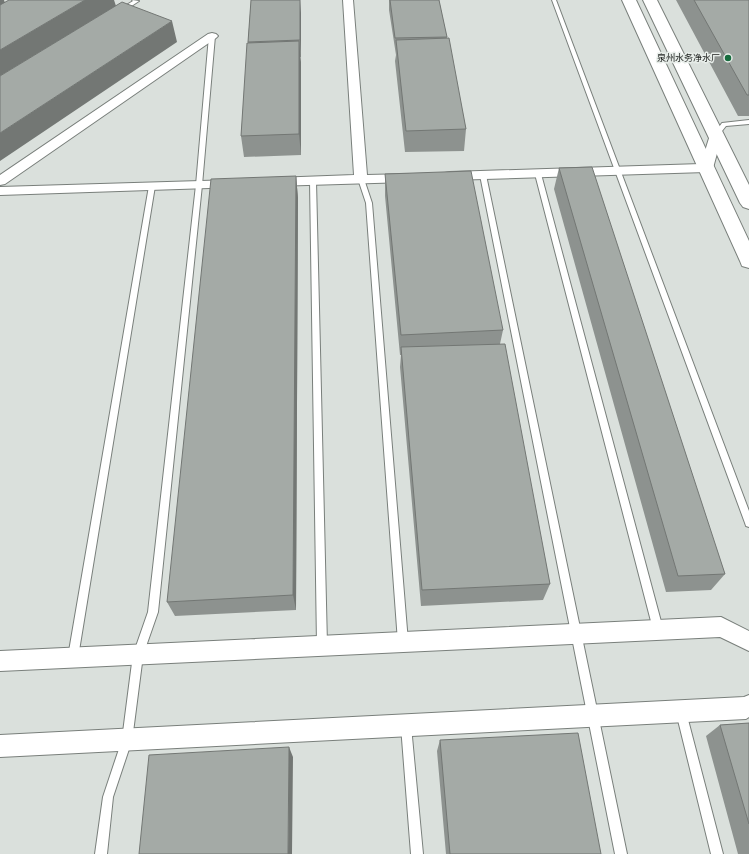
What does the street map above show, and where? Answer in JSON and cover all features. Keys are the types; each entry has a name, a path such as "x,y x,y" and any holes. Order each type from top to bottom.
{"main road":[{"path":"629,0 749,261"},
{"path":"650,0 749,202"}],"street":[{"path":"348,0 361,180"},
{"path":"0,181 212,36"},
{"path":"437,177 706,168 716,135"},
{"path":"260,183 422,177"},
{"path":"0,191 245,183"},
{"path":"0,662 721,627 749,641"},
{"path":"0,746 746,708 749,706"}],"lane":[{"path":"117,13 136,1 134,0"},
{"path":"554,0 749,523"},
{"path":"101,854 108,797 127,740 138,655 153,612 199,185 212,36"},
{"path":"716,135 724,124 749,122"},
{"path":"538,174 658,630"},
{"path":"483,175 621,854"},
{"path":"361,180 369,203 403,642"},
{"path":"313,181 322,646"},
{"path":"73,658 152,186"},
{"path":"681,711 717,854"},
{"path":"406,725 417,854"}],"building":[{"path":"9,0 85,0 0,50 0,5"},
{"path":"251,0 300,0 300,40 248,42"},
{"path":"390,0 439,0 447,37 395,38"},
{"path":"694,0 749,0 749,95 747,95"},
{"path":"122,2 172,21 0,133 0,76"},
{"path":"449,38 466,129 406,131 396,40"},
{"path":"299,41 299,134 241,136 247,43"},
{"path":"592,167 725,574 678,576 559,168"},
{"path":"471,171 503,330 401,335 385,174"},
{"path":"296,176 293,595 167,602 211,179"},
{"path":"505,344 550,584 422,590 401,347"},
{"path":"749,723 749,824 720,725"},
{"path":"578,733 601,854 450,854 440,740"},
{"path":"289,747 288,854 139,854 149,755"}],"place":[{"name":"泉州水务净水厂","path":"728,58"}]}
